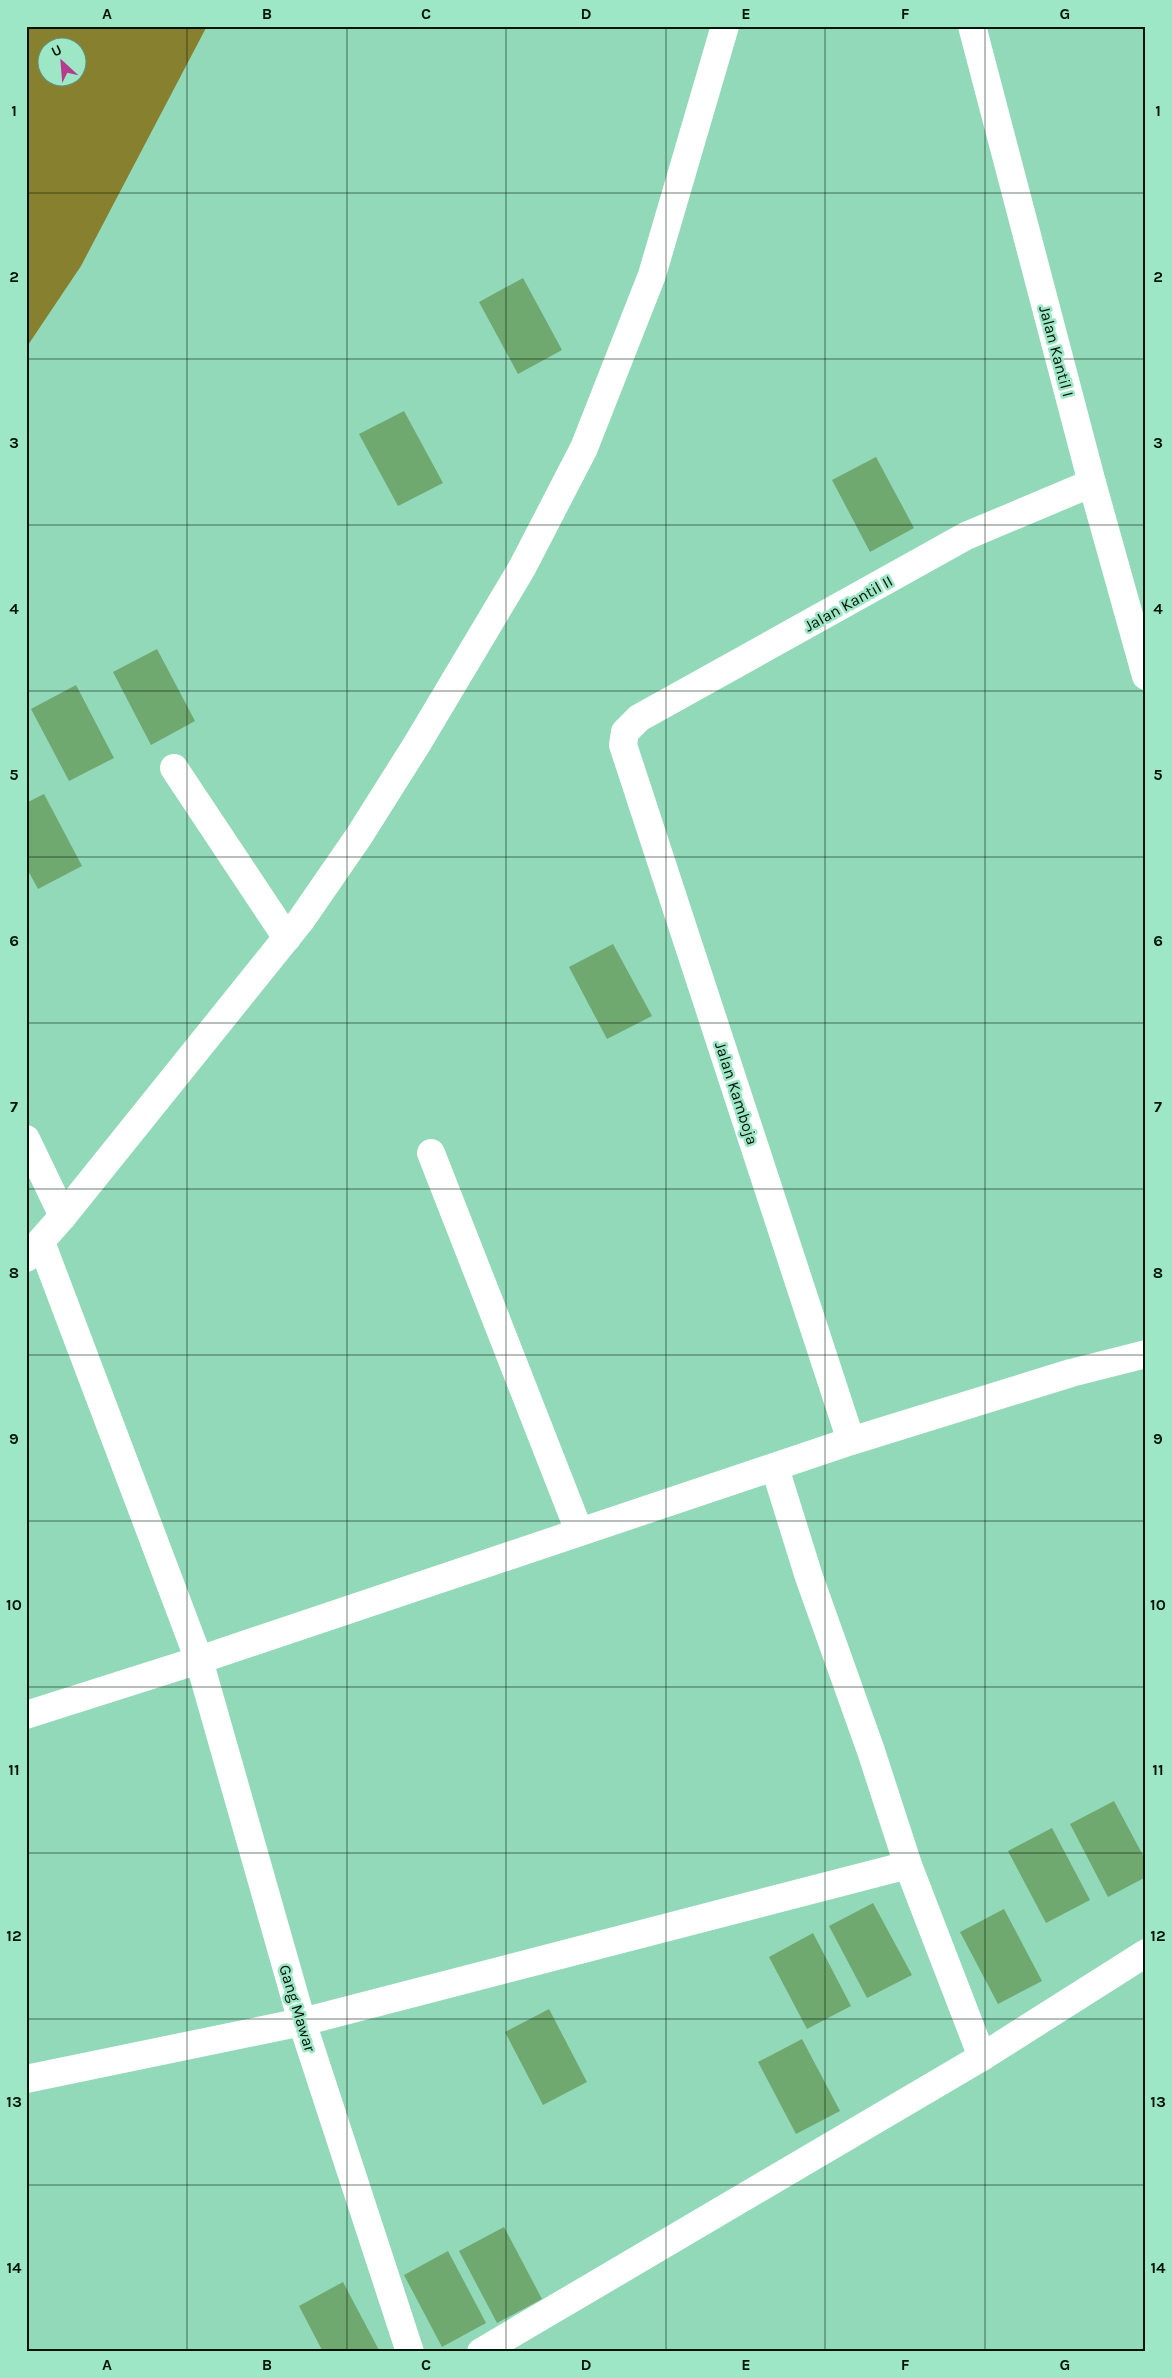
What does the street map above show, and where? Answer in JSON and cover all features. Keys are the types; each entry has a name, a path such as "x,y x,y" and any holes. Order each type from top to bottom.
{"street":[{"path":"34,1250 287,938 359,836 417,744 522,568 584,448 652,275 724,26"},
{"name":"Jalan Kantil I","path":"972,26 1092,483 1146,676"},
{"name":"Jalan Kantil II","path":"623,745 626,732 639,718 966,536 1092,483"},
{"name":"Jalan Kamboja","path":"623,745 851,1441"},
{"path":"174,768 287,938"},
{"path":"26,1139 63,1216"},
{"path":"431,1154 579,1531"},
{"name":"Gang Mawar","path":"34,1250 199,1660 302,2022 410,2352"},
{"path":"26,1715 199,1660 851,1441 1071,1373 1146,1354"},
{"path":"775,1468 809,1577 871,1751 908,1865 982,2057"},
{"path":"26,2079 302,2022 908,1865"},
{"path":"481,2352 982,2057 1146,1953"}],"shaded area":[{"path":"26,26 207,26 81,266 26,348"}],"building":[{"path":"523,278 562,350 518,374 479,302"},
{"path":"404,411 443,483 398,506 359,434"},
{"path":"876,457 914,528 870,552 832,480"},
{"path":"157,649 195,721 151,745 113,672"},
{"path":"76,685 114,758 69,781 31,709"},
{"path":"44,794 82,866 38,889 26,867 26,803"},
{"path":"613,944 652,1016 607,1039 569,967"},
{"path":"1114,1801 1146,1861 1146,1877 1108,1897 1070,1824"},
{"path":"1052,1828 1090,1900 1046,1923 1008,1851"},
{"path":"873,1903 912,1975 867,1998 829,1926"},
{"path":"1004,1909 1042,1981 998,2004 960,1932"},
{"path":"813,1933 851,2006 807,2029 769,1957"},
{"path":"549,2009 587,2082 543,2105 505,2032"},
{"path":"802,2039 840,2111 796,2134 758,2062"},
{"path":"504,2227 542,2299 497,2323 459,2251"},
{"path":"448,2251 486,2323 442,2347 404,2275"},
{"path":"343,2282 380,2352 323,2352 299,2306"}]}
